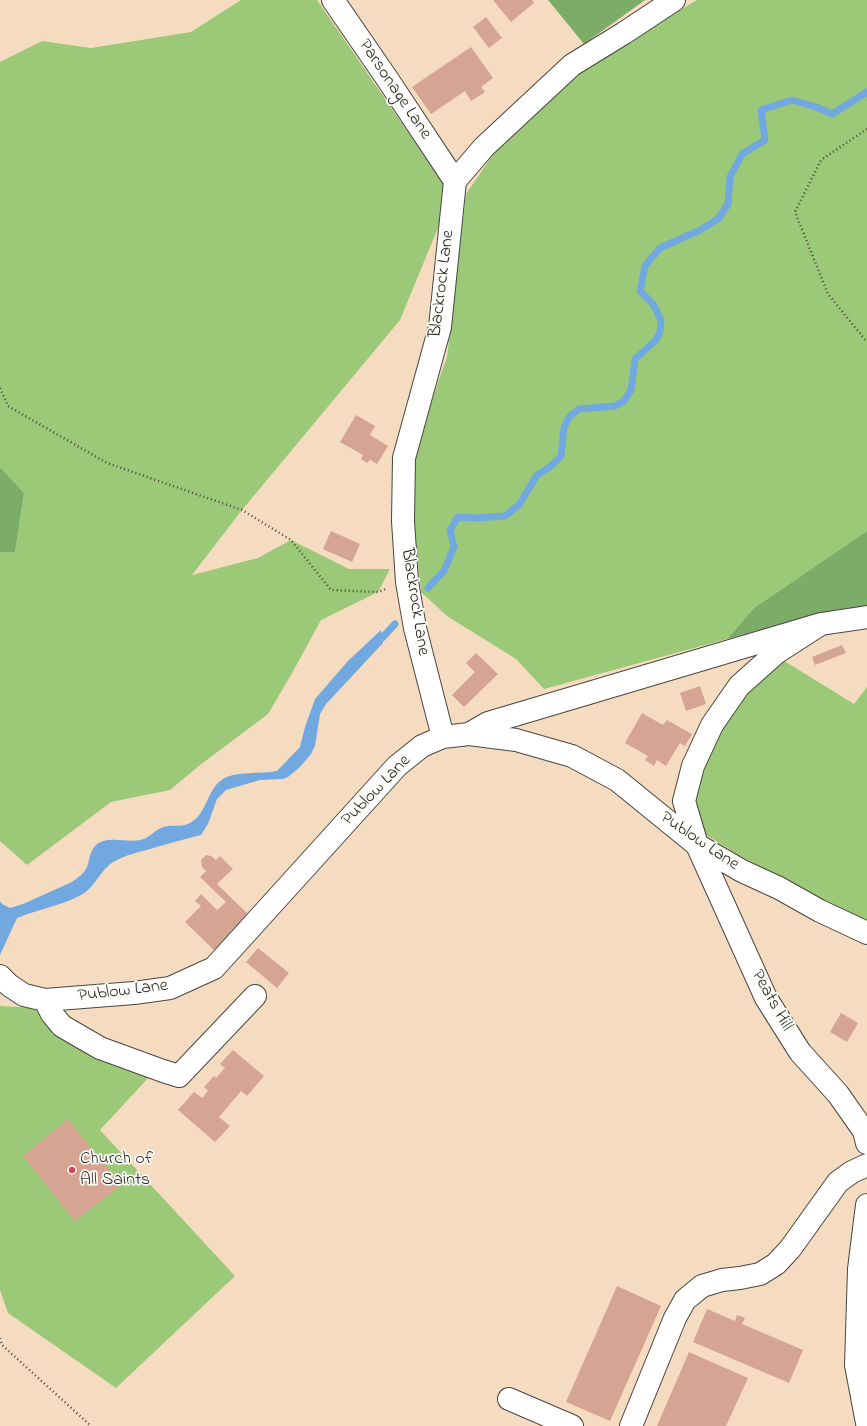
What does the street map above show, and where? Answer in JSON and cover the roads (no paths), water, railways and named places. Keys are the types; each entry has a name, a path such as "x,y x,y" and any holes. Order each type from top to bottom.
{"street":[{"name":"Parsonage Lane","path":"333,0 455,181"},
{"path":"455,181 484,147 572,65 674,0"},
{"name":"Blackrock Lane","path":"442,737 415,628 407,582 403,521 403,489 404,458 440,327 455,181"},
{"path":"469,734 488,723 821,624 867,617"},
{"name":"Peats Hill","path":"821,624 776,653 739,686 712,725 693,766 684,801 698,845 766,998 800,1052 838,1094 864,1131 867,1143"},
{"name":"Publow Lane","path":"5,980 24,995 45,1000 134,993 170,988 214,968 397,766 422,746 442,737 469,734 516,740 572,756 617,780 698,845 742,871 779,888 820,911 867,933"},
{"path":"45,1000 52,1014 62,1026 100,1048 179,1076 255,996"},
{"path":"631,1426 675,1318 685,1300 702,1286 722,1280 760,1274 776,1264 790,1248 838,1182 852,1172 867,1165"},
{"path":"867,1206 859,1270 856,1365 867,1423"},
{"path":"509,1399 572,1426"}],"water":[{"path":"381,630 383,643 326,704 320,714 315,746 311,754 300,767 288,777 283,779 260,780 226,790 217,799 208,824 201,835 128,855 119,859 110,864 91,887 81,895 66,902 17,918 0,955 0,901 2,904 10,908 23,904 72,882 84,872 92,850 101,842 106,840 140,840 164,827 185,825 198,816 217,784 228,776 277,771 300,747 315,699 348,661"}],"waterway":[{"path":"428,588 444,571 454,547 450,530 458,517 476,518 505,516 519,505 537,475 550,467 561,456 564,428 569,417 579,409 615,406 624,401 631,390 635,359 655,341 660,332 661,320 653,304 640,291 645,266 660,248 700,230 718,219 728,204 730,177 742,154 765,140 761,110 792,100 816,107 832,114 867,92"},
{"path":"382,638 395,624"}],"place":[{"name":"Church of All Saints","path":"72,1170"}]}
